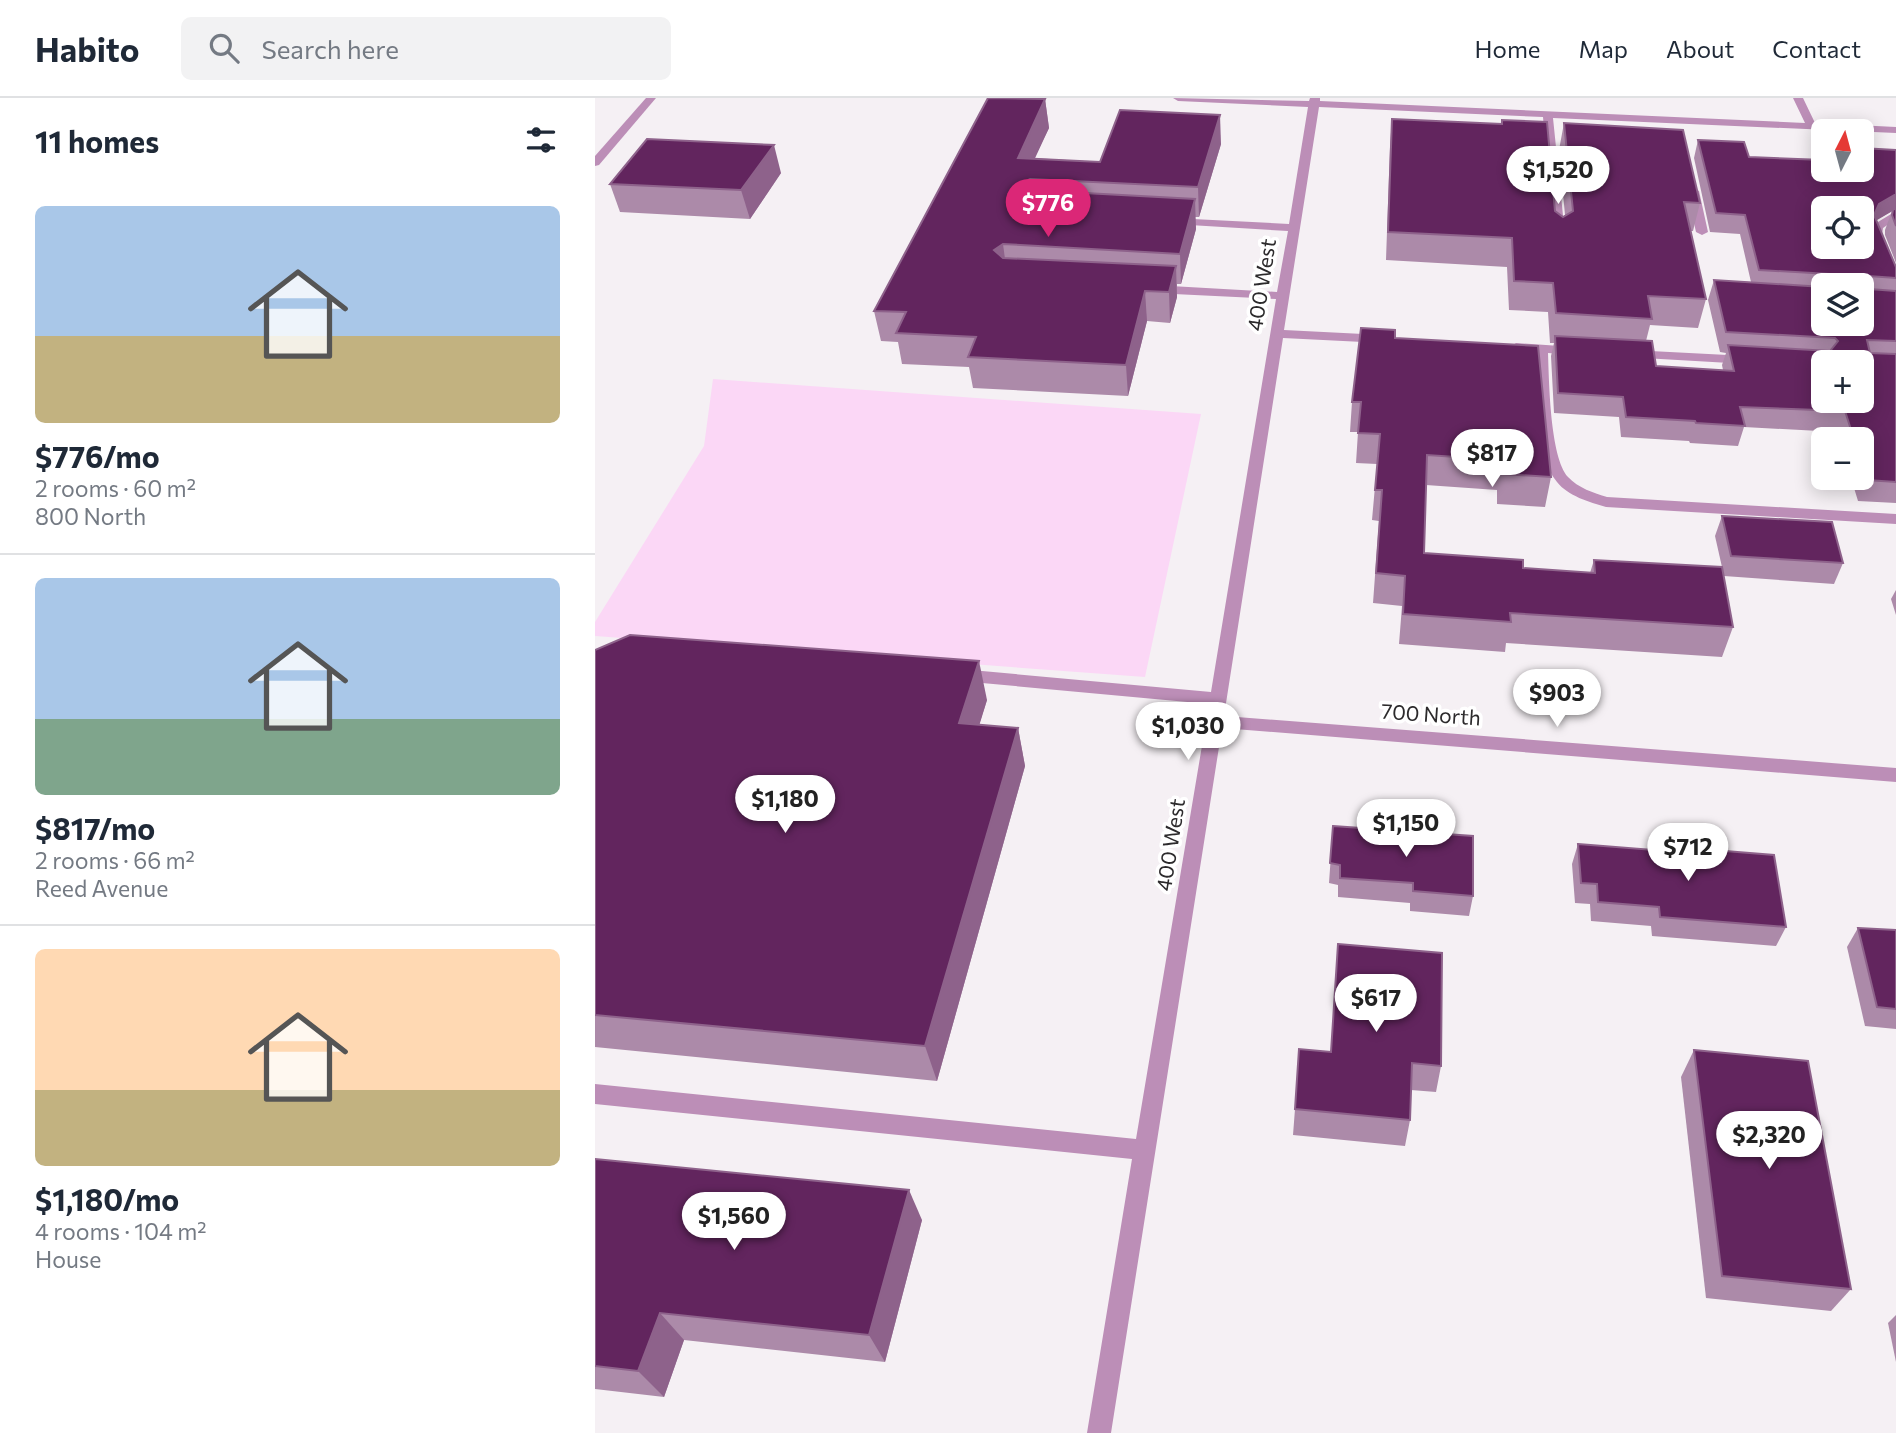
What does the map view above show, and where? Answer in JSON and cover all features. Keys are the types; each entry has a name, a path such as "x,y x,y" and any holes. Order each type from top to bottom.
{"street":[{"path":"595,163 650,98"},
{"path":"1178,98 1576,111 1678,125 1811,127"},
{"path":"1798,98 1811,125"},
{"name":"400 West","path":"1098,1433 1315,101"},
{"path":"1551,112 1559,239"},
{"path":"1874,129 1896,130"},
{"path":"1689,173 1702,232"},
{"path":"1896,214 1877,227 1876,235 1896,285"},
{"path":"1154,220 1295,228"},
{"path":"1139,288 1284,296"},
{"path":"1278,334 1391,340"},
{"path":"1500,346 1595,352"},
{"path":"1541,349 1551,460 1561,479 1585,495 1606,502 1896,519"},
{"path":"1622,353 1756,360"},
{"path":"945,674 1218,699"},
{"name":"700 North","path":"1214,722 1896,775"},
{"path":"595,1094 1145,1150"}],"shaded area":[{"path":"713,379 1201,414 1145,677 595,636 595,622 704,446"}],"building":[{"path":"988,98 1045,99 1018,158 1100,162 1120,110 1220,115 1198,187 1030,179 1021,184 1029,190 1195,199 1180,254 1003,244 994,250 1003,258 1176,266 1169,292 1145,291 1126,365 968,357 976,337 896,333 906,312 874,311"},
{"path":"1392,119 1502,124 1502,120 1547,122 1555,211 1563,217 1573,211 1564,123 1683,130 1700,203 1684,202 1706,299 1648,296 1652,319 1556,313 1553,283 1514,281 1512,238 1388,232"},
{"path":"647,139 774,145 741,190 610,184"},
{"path":"1698,140 1744,142 1749,157 1811,160 1811,182 1874,182 1874,149 1896,150 1896,194 1879,204 1874,215 1896,267 1896,278 1874,276 1874,273 1759,270 1745,215 1716,213"},
{"path":"1896,208 1896,226 1892,215"},
{"path":"1714,280 1811,286 1811,336 1874,336 1874,289 1896,291 1896,341 1867,340 1869,350 1831,350 1838,341 1835,338 1726,332"},
{"path":"1361,328 1395,330 1395,338 1538,346 1551,477 1502,474 1502,460 1427,455 1424,553 1523,560 1523,568 1595,573 1594,560 1722,567 1733,627 1510,613 1511,622 1403,614 1405,576 1376,573 1382,490 1375,490 1380,434 1358,433 1361,402 1352,402"},
{"path":"1555,336 1652,341 1656,366 1734,371 1728,345 1813,350 1811,410 1740,407 1745,426 1696,423 1626,417 1623,397 1558,393"},
{"path":"1874,353 1896,354 1896,482 1874,480 1874,427 1850,427 1846,413 1874,413"},
{"path":"1722,516 1832,522 1843,563 1731,556"},
{"path":"630,635 979,661 959,723 1018,728 925,1046 595,1015 595,650"},
{"path":"1333,826 1473,836 1473,896 1413,891 1413,883 1340,878 1340,865 1330,863"},
{"path":"1578,844 1653,850 1652,845 1774,855 1786,927 1660,917 1659,907 1598,902 1597,884 1581,883"},
{"path":"1858,928 1896,930 1896,1009 1877,1007"},
{"path":"1338,944 1442,953 1441,1066 1412,1063 1410,1120 1295,1109 1299,1049 1331,1052"},
{"path":"1694,1050 1808,1061 1851,1289 1722,1276"},
{"path":"595,1159 909,1190 869,1335 660,1313 638,1371 595,1366"}]}
